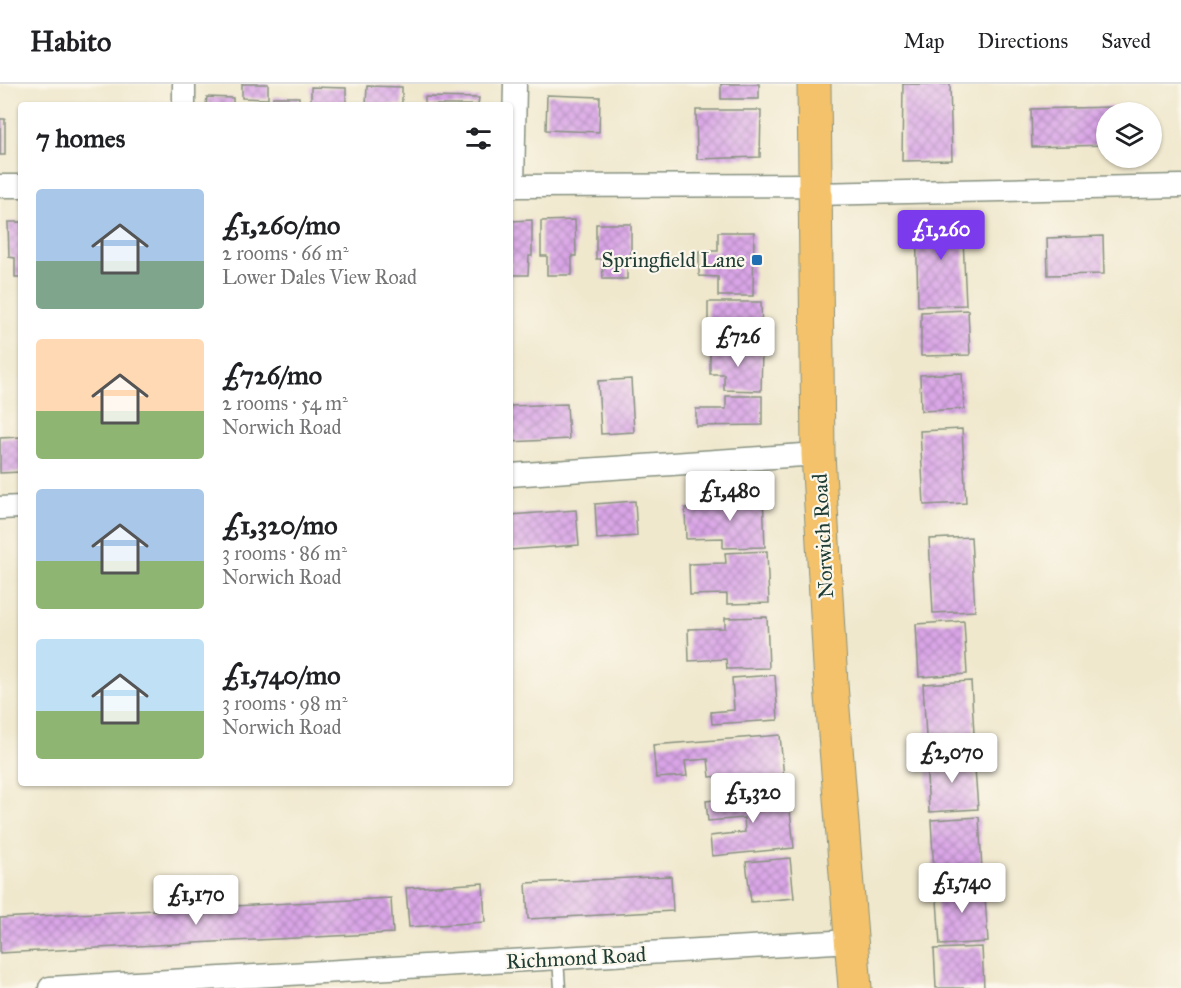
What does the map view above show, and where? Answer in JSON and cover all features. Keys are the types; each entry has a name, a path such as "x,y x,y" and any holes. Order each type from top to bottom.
{"main road":[{"name":"Norwich Road","path":"814,84 818,454 831,684 855,988"}],"street":[{"path":"184,84 184,102"},
{"path":"513,118 514,84"},
{"path":"0,186 18,186"},
{"path":"513,186 814,189 1181,186"},
{"path":"513,475 818,454"},
{"path":"0,508 18,507"},
{"name":"Richmond Road","path":"50,988 851,941"}],"lane":[{"path":"558,959 560,988"}],"building":[{"path":"242,84 268,84 268,99 242,98"},
{"path":"721,84 759,84 759,99 721,99"},
{"path":"903,84 950,84 952,160 902,161"},
{"path":"367,86 402,87 402,102 366,102"},
{"path":"311,87 346,88 346,102 311,102"},
{"path":"547,95 600,97 599,132 546,130"},
{"path":"207,97 233,98 233,102 206,102"},
{"path":"273,97 299,97 299,102 272,102"},
{"path":"425,97 479,98 478,102 425,102"},
{"path":"1096,107 1096,145 1032,147 1031,109"},
{"path":"696,110 761,110 760,157 697,159"},
{"path":"0,119 5,119 5,155 0,155"},
{"path":"962,216 966,305 918,306 916,217"},
{"path":"532,220 532,256 529,256 528,275 513,275 513,221"},
{"path":"575,220 576,256 572,256 572,275 547,275 547,256 541,256 541,221"},
{"path":"8,222 18,222 18,277 15,277 15,258 9,257"},
{"path":"596,224 631,224 631,260 627,260 627,279 603,279 602,259 596,259"},
{"path":"718,232 754,232 753,296 718,296 718,277 699,276 699,251 718,251"},
{"path":"1103,236 1104,274 1048,275 1047,238"},
{"path":"708,302 761,302 762,335 719,336 719,327 708,328"},
{"path":"968,310 970,355 921,356 921,312"},
{"path":"710,349 762,350 761,391 724,390 724,374 710,374"},
{"path":"962,373 964,409 921,411 920,375"},
{"path":"631,379 634,432 601,434 598,381"},
{"path":"726,396 762,396 762,425 696,426 696,409 726,409"},
{"path":"567,404 569,439 513,442 513,406"},
{"path":"962,429 966,503 924,505 920,431"},
{"path":"18,437 18,472 0,473 0,438"},
{"path":"763,495 765,547 723,548 723,538 686,539 685,508 722,506 722,496"},
{"path":"635,501 637,536 597,539 595,504"},
{"path":"576,510 579,545 513,550 513,515"},
{"path":"971,537 975,611 933,613 929,539"},
{"path":"767,551 769,603 727,604 727,594 690,595 689,564 726,563 725,553"},
{"path":"767,617 769,668 727,669 726,659 689,661 688,629 725,628 725,618"},
{"path":"964,621 967,674 919,677 916,624"},
{"path":"775,675 778,720 712,724 711,712 734,710 732,678"},
{"path":"971,681 974,734 926,737 923,684"},
{"path":"780,735 784,778 733,782 732,775 710,777 708,759 685,761 687,776 656,778 653,745"},
{"path":"974,756 978,809 929,812 926,759"},
{"path":"788,792 794,848 712,856 710,836 745,832 744,818 708,821 706,801"},
{"path":"979,817 982,870 934,872 931,820"},
{"path":"790,858 794,898 751,902 746,862"},
{"path":"671,876 673,911 528,919 526,883"},
{"path":"984,882 988,942 940,945 936,885"},
{"path":"483,883 485,922 409,927 406,888"},
{"path":"391,898 393,933 0,953 0,918"},
{"path":"982,947 984,988 936,988 934,949"}],"place":[{"name":"Springfield Lane","path":"757,260"}]}
